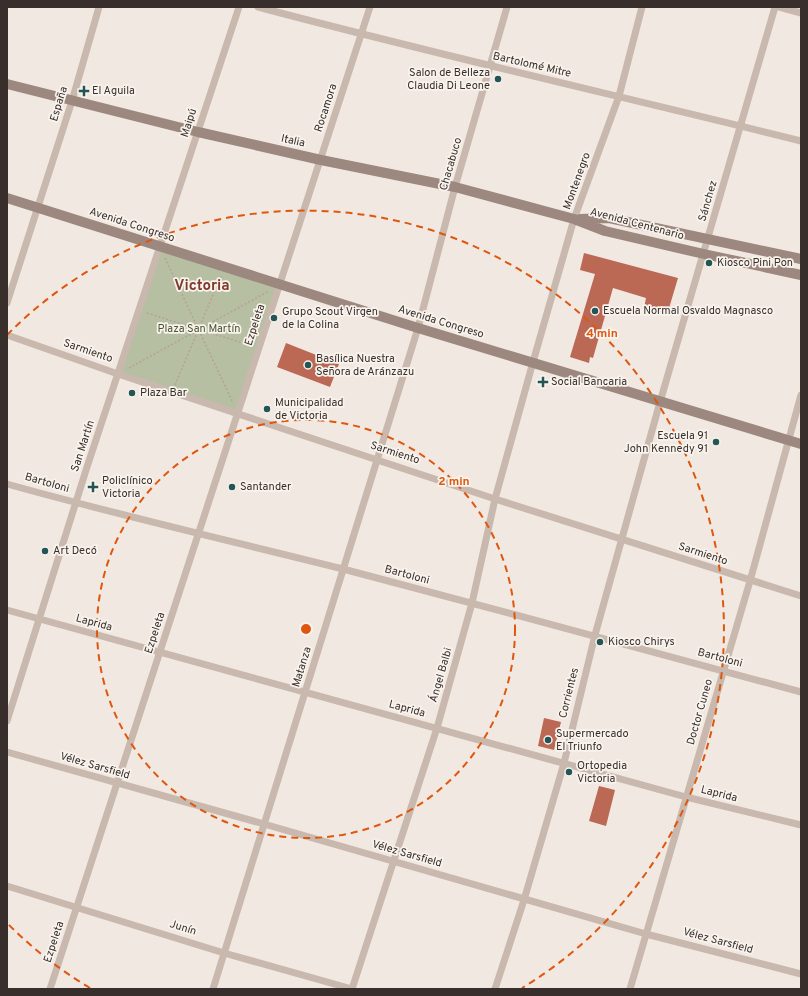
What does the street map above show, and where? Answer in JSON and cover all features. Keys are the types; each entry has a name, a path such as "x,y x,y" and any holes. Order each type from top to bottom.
{"street":[{"name":"España","path":"7,303 72,100 99,7"},
{"name":"Maipú","path":"160,247 239,7"},
{"name":"Bartolomé Mitre","path":"258,7 490,66 801,141"},
{"name":"Rocamora","path":"280,285 370,7"},
{"name":"Chacabuco","path":"418,328 455,187 507,7"},
{"name":"Montenegro","path":"533,362 574,219 618,96 642,7"},
{"name":"Sánchez","path":"660,402 775,7"},
{"path":"779,7 801,13"},
{"name":"Italia","path":"7,84 198,132 321,160 455,187 574,219"},
{"name":"Avenida Congreso","path":"7,198 418,328 801,444"},
{"name":"Avenida Centenario","path":"574,219 609,218 801,259"},
{"name":"Avenida Centenario","path":"574,219 605,230 704,254 801,275"},
{"name":"San Martín","path":"7,721 76,503 160,247"},
{"name":"Ezpeleta","path":"50,989 280,285"},
{"name":"Matanza","path":"213,989 418,328"},
{"name":"Sarmiento","path":"7,335 118,374 495,499 801,596"},
{"name":"Ángel Balbi","path":"352,989 437,728 472,603 495,499 533,362"},
{"name":"Doctor Cuneo","path":"630,989 750,581 801,395"},
{"name":"Corrientes","path":"495,989 524,900 564,763 595,635 660,402"},
{"name":"Bartoloni","path":"7,484 76,503 199,533 595,635 801,692"},
{"name":"Laprida","path":"7,610 686,797 801,825"},
{"name":"Vélez Sarsfield","path":"7,752 264,824 524,900 646,934 801,974"},
{"name":"Junín","path":"7,886 352,989"}],"path":[{"path":"160,247 238,414"},
{"path":"172,392 224,267"},
{"path":"118,374 280,285"},
{"path":"139,311 260,348"}],"green space":[{"name":"Plaza San Martín","path":"160,247 280,285 238,414 118,374"}],"building":[{"name":"Escuela Normal Osvaldo Magnasco","path":"584,253 678,278 667,315 644,308 646,298 613,288 593,358 590,357 589,363 570,357 595,274 580,270"},
{"name":"Basílica Nuestra Señora de Aránzazu","path":"286,343 339,364 330,387 277,367"},
{"path":"544,718 561,722 554,750 538,746"},
{"path":"599,786 615,790 606,826 589,821"}],"place":[{"name":"Salon de Belleza Claudia Di Leone","path":"498,79"},
{"name":"El Aguila","path":"84,91"},
{"name":"Kiosco Pini Pon","path":"709,263"},
{"name":"Escuela Normal Osvaldo Magnasco","path":"595,311"},
{"name":"Grupo Scout Virgen de la Colina","path":"274,318"},
{"name":"Basílica Nuestra Señora de Aránzazu","path":"308,365"},
{"name":"Social Bancaria","path":"543,382"},
{"name":"Plaza Bar","path":"132,393"},
{"name":"Municipalidad de Victoria","path":"267,409"},
{"name":"Escuela 91 John Kennedy 91","path":"716,442"},
{"name":"Policlínico Victoria","path":"93,487"},
{"name":"Santander","path":"232,487"},
{"name":"Art Decó","path":"45,551"},
{"name":"Kiosco Chirys","path":"600,642"},
{"name":"Supermercado El Triunfo","path":"548,740"},
{"name":"Ortopedia Victoria","path":"569,772"}],"district":[{"name":"Victoria","path":"202,286"}]}
